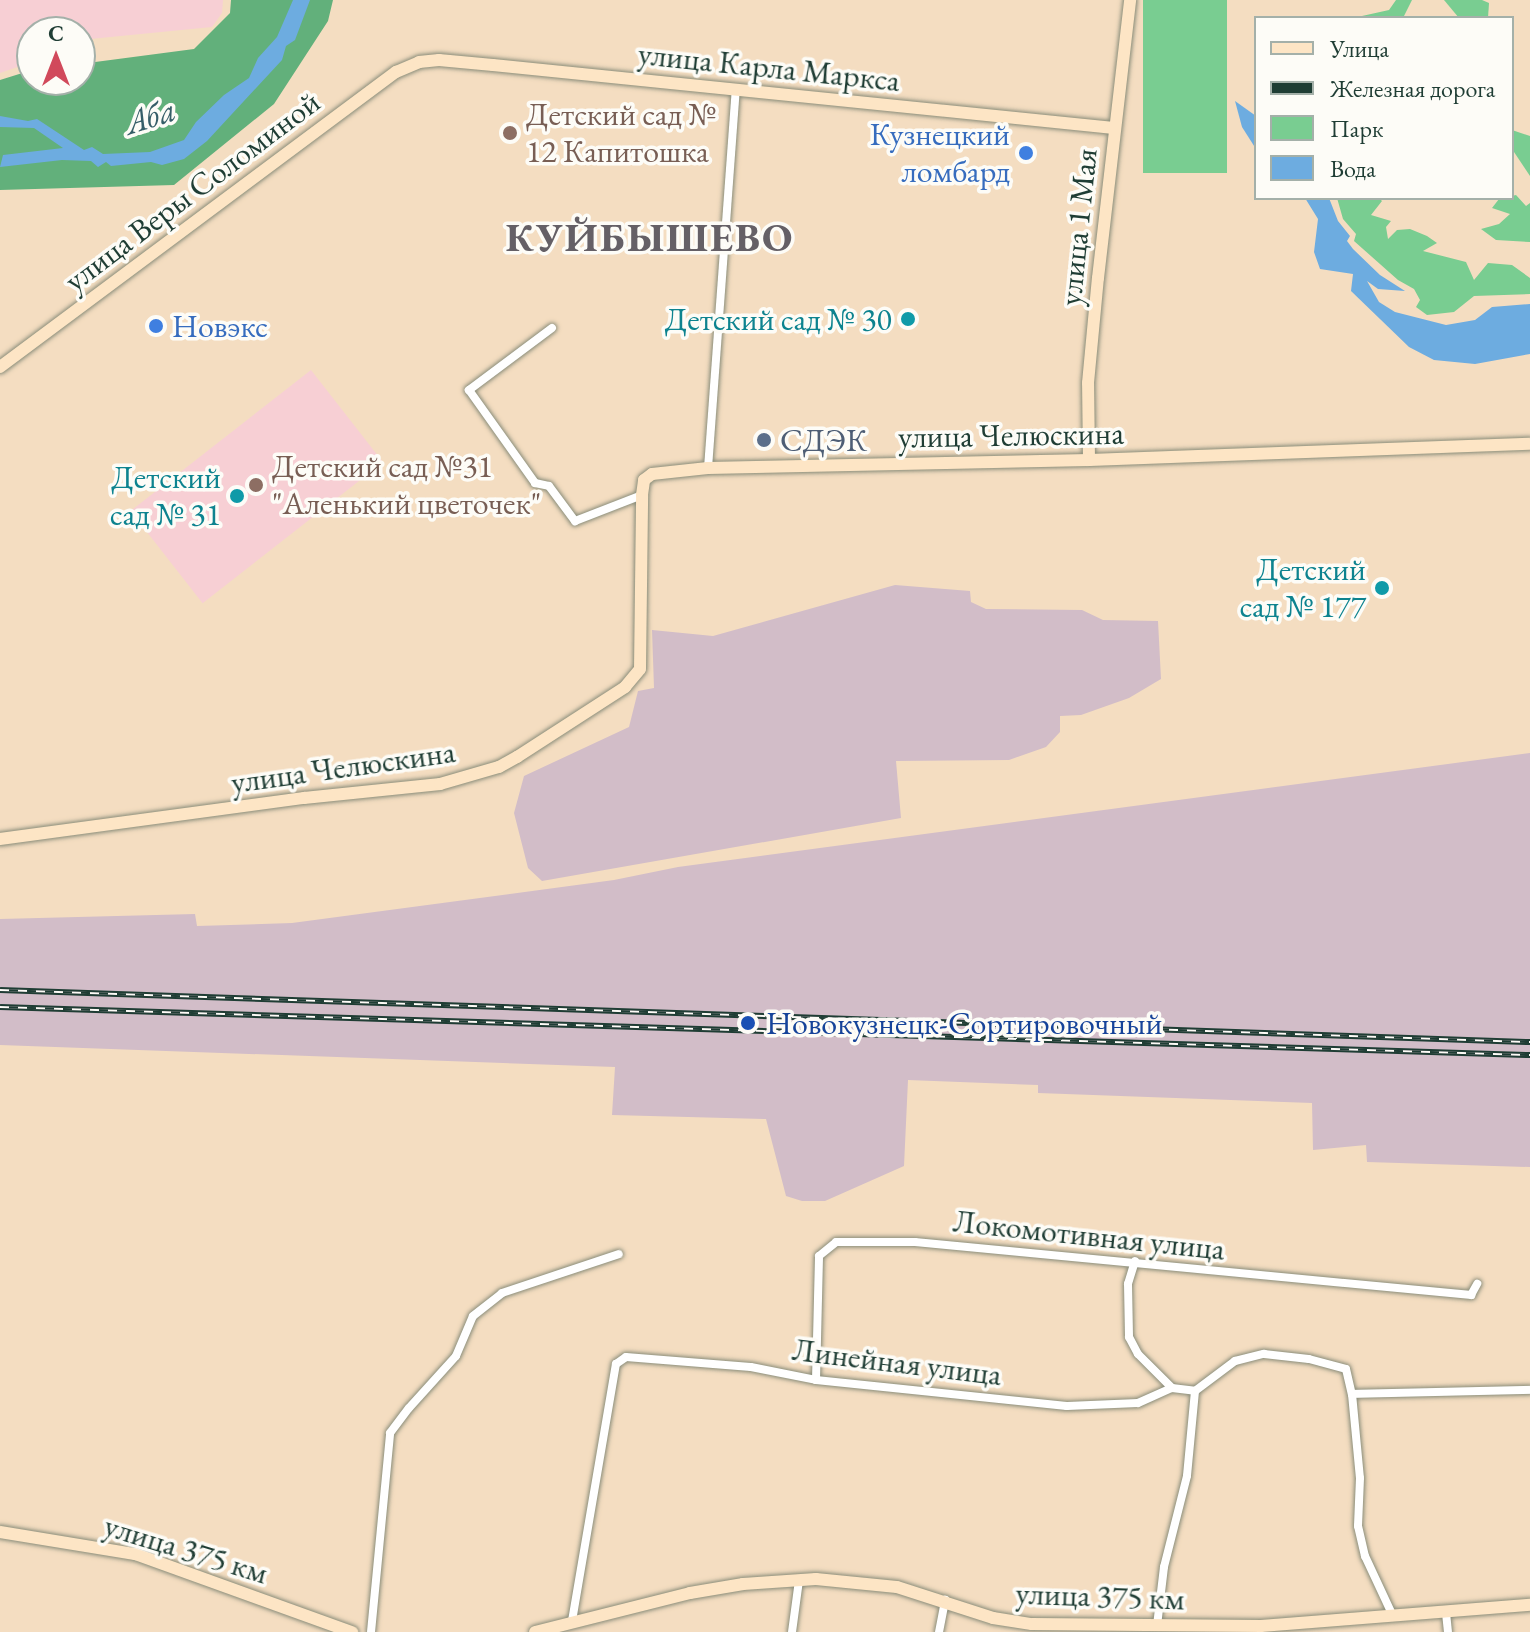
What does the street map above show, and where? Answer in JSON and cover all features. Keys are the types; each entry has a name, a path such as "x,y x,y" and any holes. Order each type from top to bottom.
{"street":[{"name":"улица 1 Мая","path":"1089,460 1088,383 1130,0"},
{"name":"улица Карла Маркса","path":"419,62 439,60 1114,128"},
{"name":"улица Веры Соломиной","path":"0,367 396,72 419,62"},
{"path":"708,468 736,89"},
{"path":"552,328 469,390 535,483 549,486 575,521 642,495"},
{"name":"улица Челюскина","path":"0,839 304,798 417,787 499,767 625,687 640,669 642,495 644,480 652,474 708,468 1089,460 1530,444"},
{"name":"Локомотивная улица","path":"816,1380 819,1256 836,1242 915,1242 1135,1261 1175,1268 1320,1278 1471,1295 1477,1284"},
{"path":"371,1632 390,1433 456,1356 473,1316 492,1300 502,1293 619,1254"},
{"path":"1135,1261 1128,1284 1129,1337 1138,1354 1172,1388"},
{"path":"1162,1628 1164,1567 1187,1476 1195,1391 1235,1361 1264,1354 1309,1359 1346,1369 1352,1394 1360,1478 1358,1526 1365,1556 1393,1616"},
{"name":"Линейная улица","path":"572,1621 617,1362 626,1357 751,1367 816,1380 1067,1406 1138,1403 1172,1388 1195,1391"},
{"path":"1352,1394 1530,1390"},
{"name":"улица 375 км","path":"0,1532 135,1554 352,1632"},
{"path":"792,1632 799,1580"},
{"name":"улица 375 км","path":"535,1632 558,1629 572,1621 690,1593 743,1584 799,1580 871,1582 945,1600 993,1618 1032,1624 1162,1628 1261,1626 1530,1605"},
{"path":"939,1632 945,1600"},
{"path":"1446,1613 1448,1632"},
{"path":"993,1618 994,1632"}],"shaded area":[{"path":"0,0 223,0 222,13 212,27 96,38 96,16 16,16 16,67 0,73"},
{"name":"Детский сад №31 \"Аленький цветочек\"","path":"311,370 383,462 203,603 131,511"},
{"path":"895,585 970,591 971,602 986,609 1082,610 1103,620 1158,621 1161,679 1129,698 1081,715 1060,716 1060,732 1046,747 1009,760 896,761 901,818 542,881 528,868 514,813 524,776 629,727 638,691 654,688 652,630 713,636"},
{"path":"1530,753 1530,1167 1367,1162 1366,1145 1313,1150 1312,1103 1038,1093 1038,1085 908,1080 904,1166 825,1201 802,1201 786,1196 766,1119 612,1115 615,1067 0,1045 0,919 195,914 197,926 292,923 614,880 678,867"}],"green space":[{"path":"231,0 333,0 328,21 274,104 174,185 0,190 0,80 16,75 16,96 96,96 96,62 194,49 230,13"},
{"path":"1143,0 1227,0 1227,173 1143,173"},
{"path":"1396,0 1412,0 1404,16 1362,16 1389,10"},
{"path":"1444,0 1482,0 1489,3 1488,16 1457,16"},
{"path":"1514,131 1530,136 1530,176 1514,152"},
{"path":"1514,195 1526,206 1530,203 1530,242 1496,240 1481,229 1499,224 1510,214 1492,208 1498,200 1514,200"},
{"path":"1338,200 1381,200 1371,215 1391,221 1386,227 1388,239 1397,230 1410,229 1427,236 1437,243 1423,251 1466,262 1474,280 1488,263 1512,265 1530,278 1530,294 1474,296 1454,312 1427,315 1416,307 1420,300 1414,289 1398,280 1354,241 1356,234 1343,219"}],"water":[{"path":"293,0 310,0 295,40 286,46 282,60 207,141 184,159 162,165 151,162 111,166 106,162 98,167 91,161 62,160 0,167 3,155 63,148 34,128 0,127 0,116 28,121 37,119 84,150 92,147 103,154 150,152 184,140 196,122 224,95 249,78 258,58 277,37"},
{"path":"1235,101 1254,115 1254,146 1242,127"},
{"path":"1306,200 1330,200 1338,221 1350,236 1347,241 1353,249 1380,275 1405,291 1378,289 1367,281 1379,302 1395,312 1446,325 1475,320 1492,307 1530,304 1530,354 1475,364 1434,360 1409,347 1351,291 1353,274 1320,269 1314,252 1318,219"}],"railway":[{"path":"0,990 1530,1042"},
{"path":"0,1007 1530,1055"}],"place":[{"name":"Детский сад № 12 Капитошка","path":"510,133"},
{"name":"Кузнецкий ломбард","path":"1026,153"},
{"name":"Детский сад № 30","path":"908,319"},
{"name":"Новэкс","path":"156,326"},
{"name":"СДЭК","path":"764,440"},
{"name":"Детский сад №31 \"Аленький цветочек\"","path":"256,485"},
{"name":"Детский сад № 31","path":"237,496"},
{"name":"Детский сад № 177","path":"1382,588"},
{"name":"Новокузнецк-Сортировочный","path":"748,1023"}],"district":[{"name":"КУЙБЫШЕВО","path":"650,237"}],"water label":[{"name":"Аба","path":"150,116"}]}
